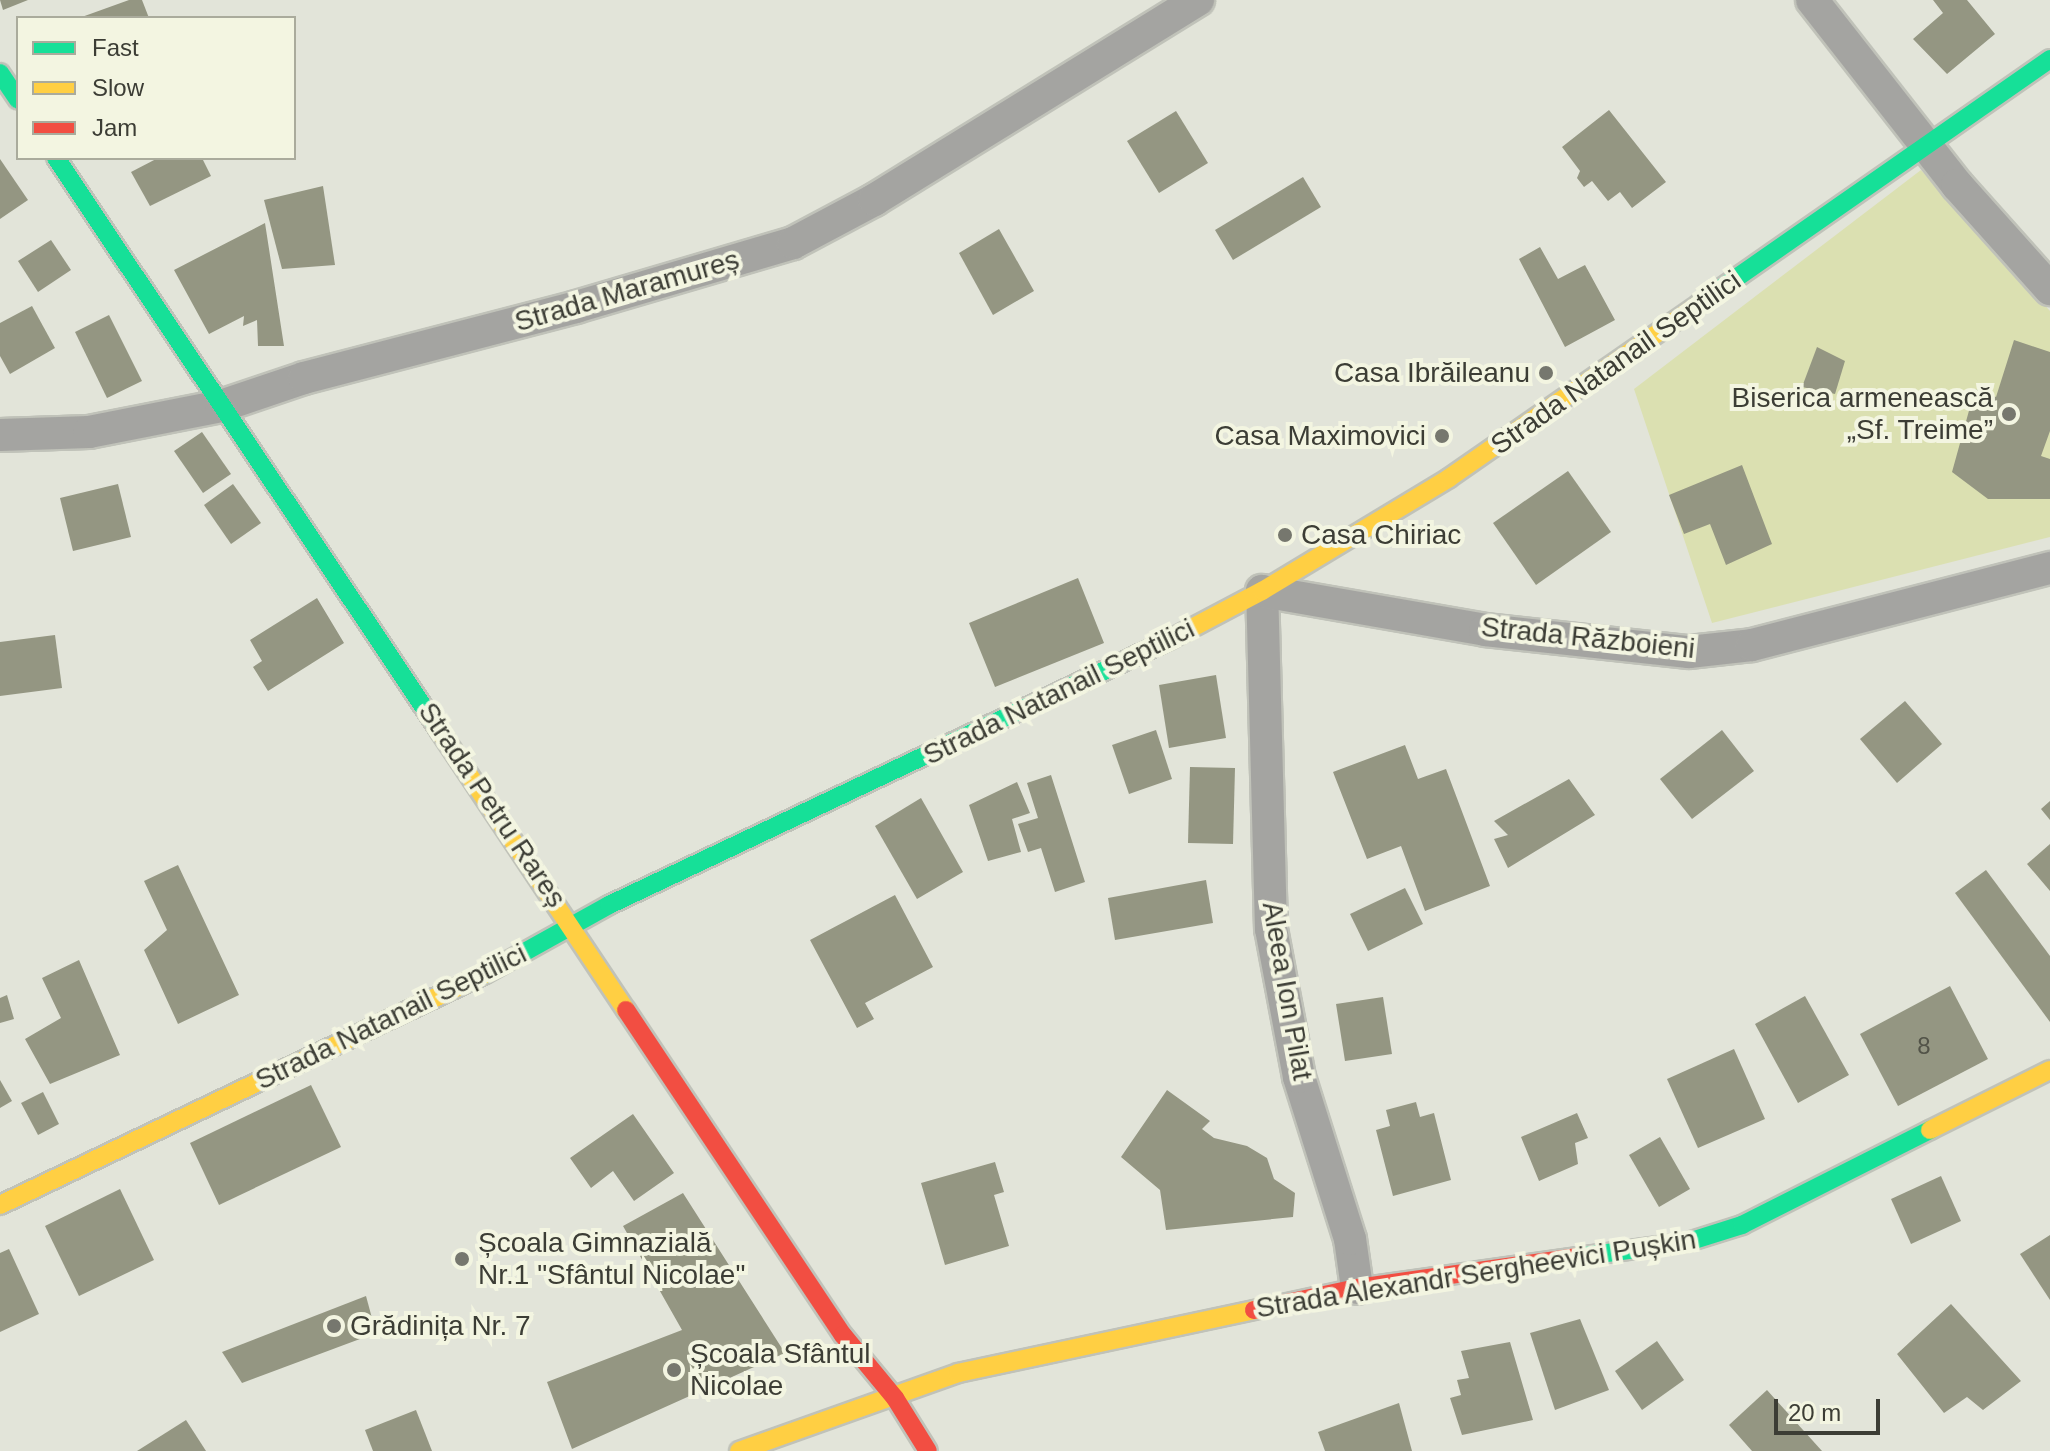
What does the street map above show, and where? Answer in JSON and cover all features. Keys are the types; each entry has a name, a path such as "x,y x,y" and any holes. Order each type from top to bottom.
{"street":[{"name":"Strada Maramureș","path":"0,435 89,432 221,406 304,378 590,303 793,243 874,200 1198,0"},
{"path":"1812,0 1928,144 1957,185 2050,289"},
{"name":"Strada Natanail Septilici","path":"0,1205 514,960 573,924 1127,662 1262,591 1449,478 2050,59"},
{"path":"0,73 16,97"},
{"name":"Strada Petru Rareș","path":"57,160 573,924 843,1335 895,1398 928,1451"},
{"name":"Strada Războieni","path":"1262,591 1485,630 1689,652 1752,645 2050,568"},
{"name":"Aleea Ion Pilat","path":"1262,591 1271,929 1299,1077 1350,1239 1357,1288"},
{"name":"Strada Alexandr Sergheevici Pușkin","path":"739,1451 895,1398 958,1373 1357,1288 1688,1242 1742,1225 2050,1070"}],"green space":[{"path":"1921,170 2050,311 2050,537 1712,623 1634,389"}],"building":[{"path":"0,0 28,0 3,10"},
{"path":"129,0 142,0 148,16 85,16"},
{"path":"1933,0 1967,0 1995,34 1947,74 1913,39 1943,13"},
{"path":"1609,110 1666,182 1632,208 1620,192 1608,201 1592,181 1584,187 1577,178 1580,171 1562,147"},
{"path":"1176,111 1208,163 1159,193 1127,141"},
{"path":"0,159 28,200 0,219"},
{"path":"154,160 203,160 211,176 150,206 131,172"},
{"path":"1303,177 1321,207 1233,260 1215,230"},
{"path":"323,186 335,265 282,269 264,200"},
{"path":"265,223 284,346 258,346 257,320 243,326 244,316 209,334 174,270"},
{"path":"999,229 1034,291 993,315 959,253"},
{"path":"51,240 71,270 38,292 18,261"},
{"path":"1540,247 1558,279 1585,265 1615,320 1565,347 1519,259"},
{"path":"32,306 55,348 10,374 0,356 0,323"},
{"path":"109,315 142,381 107,398 75,332"},
{"name":"Biserica armenească „Sf. Treime”","path":"2014,340 2050,352 2050,431 2041,456 2050,459 2050,499 1988,499 1952,472 1975,389 1996,397"},
{"path":"1817,347 1845,361 1835,394 1802,387"},
{"path":"202,432 231,474 203,493 174,451"},
{"path":"1742,465 1772,544 1726,565 1710,524 1684,534 1669,495"},
{"path":"1568,471 1611,532 1536,585 1493,523"},
{"path":"118,484 131,537 73,551 60,498"},
{"path":"233,484 261,523 231,544 204,505"},
{"path":"1078,578 1104,643 995,687 969,623"},
{"path":"317,598 344,643 268,691 253,667 262,661 250,640"},
{"path":"55,635 62,688 0,696 0,642"},
{"path":"1216,675 1226,738 1169,748 1159,685"},
{"path":"1905,701 1942,744 1897,783 1860,739"},
{"path":"1156,730 1172,779 1129,794 1112,745"},
{"path":"1722,730 1754,771 1692,819 1660,779"},
{"path":"1405,745 1418,779 1446,769 1490,886 1425,911 1401,846 1367,859 1333,772"},
{"path":"1190,767 1235,768 1233,844 1188,843"},
{"path":"1051,775 1085,882 1055,892 1041,848 1028,852 1018,824 1038,818 1027,783"},
{"path":"1569,779 1595,815 1508,868 1494,839 1508,835 1494,821"},
{"path":"1017,782 1030,813 1012,819 1021,852 988,861 969,805"},
{"path":"921,798 963,872 917,899 875,826"},
{"path":"2050,801 2050,820 2041,809"},
{"path":"2050,844 2050,891 2027,864"},
{"path":"178,865 239,995 178,1024 144,950 167,930 144,881"},
{"path":"1986,870 2050,956 2050,1022 1955,893"},
{"path":"1206,880 1213,923 1115,940 1108,898"},
{"path":"1405,888 1423,924 1368,951 1350,914"},
{"path":"895,895 933,967 865,1003 874,1019 857,1028 810,940"},
{"path":"79,960 120,1055 50,1084 25,1039 61,1018 42,978"},
{"path":"1950,986 1988,1059 1898,1106 1860,1034"},
{"path":"7,995 14,1019 0,1023 0,998"},
{"path":"1805,996 1849,1075 1798,1103 1755,1024"},
{"path":"1383,997 1392,1054 1345,1061 1336,1004"},
{"path":"1734,1049 1765,1119 1698,1148 1667,1079"},
{"path":"0,1080 12,1101 0,1108"},
{"path":"311,1085 341,1147 219,1205 190,1143"},
{"path":"1167,1090 1210,1121 1202,1129 1214,1138 1247,1146 1267,1158 1274,1179 1295,1193 1293,1217 1166,1230 1160,1190 1121,1157"},
{"path":"43,1092 59,1124 38,1135 21,1103"},
{"path":"1416,1102 1420,1117 1434,1113 1451,1180 1393,1196 1376,1130 1390,1126 1386,1110"},
{"path":"1577,1113 1588,1138 1575,1143 1578,1164 1539,1181 1521,1137"},
{"path":"633,1114 674,1173 634,1201 613,1171 591,1188 570,1158"},
{"path":"1660,1137 1690,1189 1659,1207 1629,1155"},
{"path":"995,1162 1004,1192 994,1195 1009,1246 945,1265 921,1183"},
{"path":"1941,1176 1961,1221 1911,1244 1891,1199"},
{"path":"120,1189 154,1260 79,1296 45,1226"},
{"path":"683,1193 785,1353 572,1449 547,1382 682,1330 623,1226"},
{"path":"2050,1235 2050,1300 2020,1254"},
{"path":"9,1249 39,1314 0,1332 0,1253"},
{"path":"366,1296 376,1333 242,1383 222,1352"},
{"path":"1951,1304 2021,1381 1983,1410 1967,1397 1944,1413 1897,1354"},
{"path":"1580,1319 1609,1390 1555,1410 1530,1333"},
{"path":"1657,1341 1684,1380 1642,1410 1615,1371"},
{"path":"1510,1342 1533,1420 1462,1435 1450,1398 1461,1395 1457,1380 1469,1378 1461,1351"},
{"path":"1767,1390 1822,1451 1752,1451 1729,1425"},
{"path":"1399,1403 1412,1451 1325,1451 1318,1432"},
{"path":"416,1410 432,1451 373,1451 365,1430"},
{"path":"186,1420 206,1451 137,1451"}],"traffic: fast":[{"path":"1699,304 2050,59"},
{"path":"0,73 16,97"},
{"path":"57,160 439,730"},
{"path":"485,974 609,905 1169,640"},
{"path":"1578,1257 1688,1242 1742,1225 1930,1130"}],"traffic: slow":[{"path":"1169,640 1262,591 1449,478 1699,304"},
{"path":"439,730 626,1010"},
{"path":"0,1205 485,974"},
{"path":"1930,1130 2050,1070"},
{"path":"739,1451 958,1373 1254,1310"}],"traffic: jam":[{"path":"626,1010 843,1335 895,1398 928,1451"},
{"path":"1254,1310 1357,1288 1578,1257"}],"place":[{"name":"Casa Ibrăileanu","path":"1546,373"},
{"name":"Biserica armenească „Sf. Treime”","path":"2009,414"},
{"name":"Casa Maximovici","path":"1442,436"},
{"name":"Casa Chiriac","path":"1285,535"},
{"name":"Școala Gimnazială Nr.1 \"Sfântul Nicolae\"","path":"462,1259"},
{"name":"Grădinița Nr. 7","path":"334,1326"},
{"name":"Școala Sfântul Nicolae","path":"674,1370"}]}
